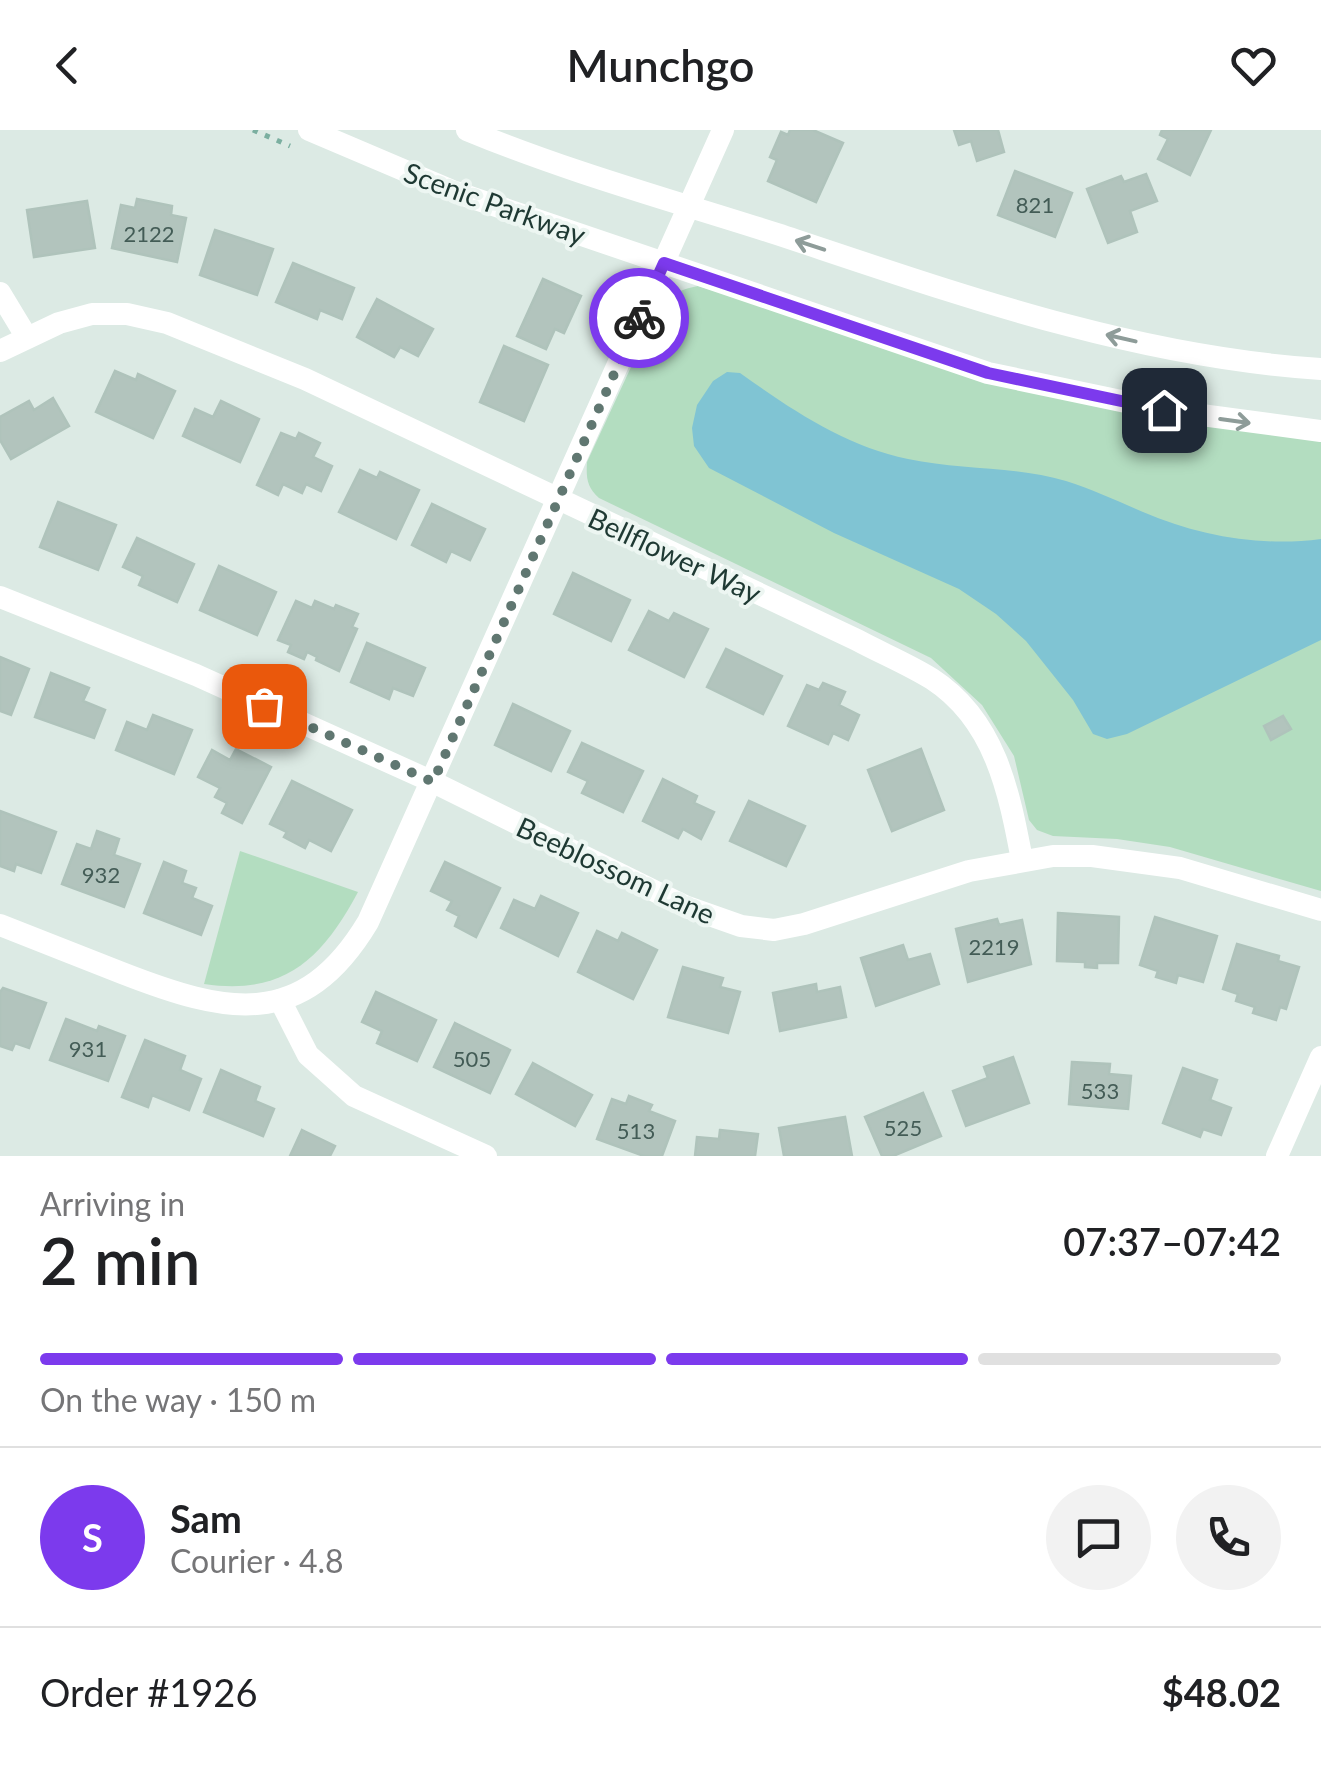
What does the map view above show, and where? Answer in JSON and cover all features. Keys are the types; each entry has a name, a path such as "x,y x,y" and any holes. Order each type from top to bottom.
{"street":[{"name":"Scenic Parkway","path":"310,130 456,192 988,373 1164,410 1321,431"},
{"name":"Scenic Parkway","path":"467,130 584,173 1035,319 1193,354 1321,369"},
{"path":"0,925 198,1000 252,1005 280,1000 330,974 368,922 723,130"},
{"path":"0,292 26,336"},
{"name":"Bellflower Way","path":"0,351 26,336 92,314 127,314 166,323 306,379 856,640 930,678 951,694 988,741 1003,771 1022,860"},
{"name":"Beeblossom Lane","path":"0,597 196,676 433,782 687,907 741,926 774,930 969,871 1022,860 1092,856 1140,860 1227,880 1321,910"},
{"path":"280,1000 308,1055 340,1085 405,1121 486,1156"},
{"path":"1277,1156 1321,1057"}],"green space":[{"path":"698,286 1031,387 1321,436 1321,891 1170,847 1117,839 1053,836 1037,830 1029,820 1014,756 982,705 931,658 599,498 588,482 587,462 657,311 674,294"},
{"path":"240,851 358,892 330,936 298,968 257,984 204,984"}],"water":[{"path":"727,372 740,373 820,425 885,453 1066,481 1164,520 1230,538 1276,542 1321,539 1321,640 1127,734 1107,739 1093,734 1073,700 1026,641 996,614 959,589 834,533 709,468 694,446 692,428 697,405 713,381"}],"building":[{"path":"790,130 813,130 843,143 816,202 768,181 777,160 770,157 781,132 788,135"},
{"path":"954,130 998,130 1004,152 977,161 971,141 959,145"},
{"path":"1162,130 1211,130 1190,175 1158,159 1168,139 1160,135"},
{"path":"1015,171 1072,193 1055,237 998,215"},
{"path":"1146,174 1157,201 1130,211 1137,232 1108,243 1087,189 1121,176 1124,182"},
{"path":"137,199 172,206 171,215 186,218 177,262 112,248 121,205 135,208"},
{"path":"87,201 95,248 34,257 27,210"},
{"path":"215,230 273,249 257,295 200,275"},
{"path":"293,263 354,288 342,319 320,310 317,319 276,302"},
{"path":"543,279 581,296 564,333 555,329 546,349 517,336"},
{"path":"377,299 433,329 418,356 400,347 394,357 357,337"},
{"path":"504,346 548,365 524,421 480,402"},
{"path":"115,371 136,380 138,374 175,391 153,438 96,412"},
{"path":"53,398 69,426 11,459 0,440 0,417 29,401 34,410"},
{"path":"221,401 259,419 240,462 183,436 195,409 213,417"},
{"path":"281,433 296,439 299,433 320,443 313,457 332,466 321,491 306,484 302,493 283,484 278,495 257,485"},
{"path":"360,470 377,478 380,472 419,490 396,539 339,512"},
{"path":"58,502 116,525 98,570 40,547"},
{"path":"432,504 485,529 470,560 451,551 446,562 412,545"},
{"path":"137,538 194,564 177,602 139,585 143,576 123,567"},
{"path":"219,566 276,592 257,635 200,610"},
{"path":"573,573 630,600 611,641 554,614"},
{"path":"296,601 312,608 315,601 334,609 336,605 358,614 352,627 357,629 339,671 307,652 304,659 288,652 291,645 278,640"},
{"path":"649,611 669,621 674,613 708,629 684,677 629,650"},
{"path":"367,643 425,668 413,696 393,688 389,699 351,682"},
{"path":"726,649 782,676 763,714 707,687"},
{"path":"0,657 29,669 11,715 0,711"},
{"path":"51,673 89,688 83,701 105,710 94,738 35,717"},
{"path":"823,683 845,692 839,705 859,715 848,740 833,733 828,744 788,726 807,685 819,690"},
{"path":"513,704 570,731 551,771 495,745"},
{"path":"153,715 192,730 174,774 116,750 127,722 147,730"},
{"path":"1283,716 1291,729 1271,740 1264,726"},
{"path":"582,743 643,771 623,812 582,793 588,781 568,772"},
{"path":"236,749 271,767 242,823 222,813 227,803 215,797 220,788 198,777 212,750 230,760"},
{"path":"921,749 944,810 892,831 868,770"},
{"path":"663,779 697,796 694,803 714,812 701,839 683,829 678,838 643,821"},
{"path":"292,781 352,810 331,851 309,840 305,848 284,837 287,832 270,824"},
{"path":"749,801 805,826 786,866 730,841"},
{"path":"0,811 56,832 41,873 16,864 14,871 0,866"},
{"path":"97,831 119,839 114,855 140,864 124,907 62,884 77,844 91,849"},
{"path":"164,862 186,871 182,883 196,888 192,898 212,906 201,935 144,913"},
{"path":"445,862 500,888 476,937 455,926 459,916 447,910 452,901 431,891"},
{"path":"541,896 578,913 558,956 501,928 514,900 535,909"},
{"path":"1058,913 1119,917 1118,963 1097,963 1097,968 1085,967 1085,962 1057,961"},
{"path":"1155,917 1217,936 1203,982 1178,975 1176,983 1156,977 1158,971 1140,965"},
{"path":"997,919 999,925 1022,920 1031,964 968,982 956,929"},
{"path":"597,931 618,941 622,933 657,950 633,999 578,972"},
{"path":"1237,944 1279,956 1278,961 1299,967 1286,1009 1280,1007 1276,1020 1253,1013 1255,1007 1236,1001 1238,994 1223,989"},
{"path":"903,945 908,960 930,954 939,984 876,1006 861,958"},
{"path":"683,967 723,978 720,987 740,992 728,1033 668,1017"},
{"path":"816,984 817,992 840,987 846,1017 780,1031 773,993"},
{"path":"3,988 46,1003 29,1048 15,1043 12,1050 0,1046"},
{"path":"376,992 436,1020 417,1061 377,1043 382,1031 362,1022"},
{"path":"66,1019 125,1036 108,1081 50,1060"},
{"path":"455,1023 510,1050 490,1093 434,1067"},
{"path":"145,1040 185,1056 180,1070 201,1079 189,1110 152,1095 148,1107 122,1097"},
{"path":"1013,1057 1029,1103 966,1126 953,1091 988,1078 984,1067"},
{"path":"1072,1062 1110,1064 1109,1074 1131,1076 1128,1109 1069,1104"},
{"path":"533,1063 592,1095 575,1126 516,1094"},
{"path":"1183,1068 1217,1080 1210,1100 1231,1108 1221,1135 1203,1129 1200,1137 1163,1123"},
{"path":"221,1070 260,1087 255,1101 274,1109 263,1136 204,1112"},
{"path":"923,1093 941,1136 893,1156 882,1156 865,1117"},
{"path":"629,1096 652,1105 649,1111 675,1121 662,1156 644,1156 597,1139 612,1099 626,1104"},
{"path":"845,1117 852,1156 784,1156 779,1128"},
{"path":"302,1130 335,1146 330,1156 290,1156"},
{"path":"720,1130 758,1134 755,1156 695,1156 697,1137 719,1139"}],"way so far":[{"path":"264,706 433,782 639,318"}],"route":[{"path":"639,318 664,263 988,373 1164,410"}]}
